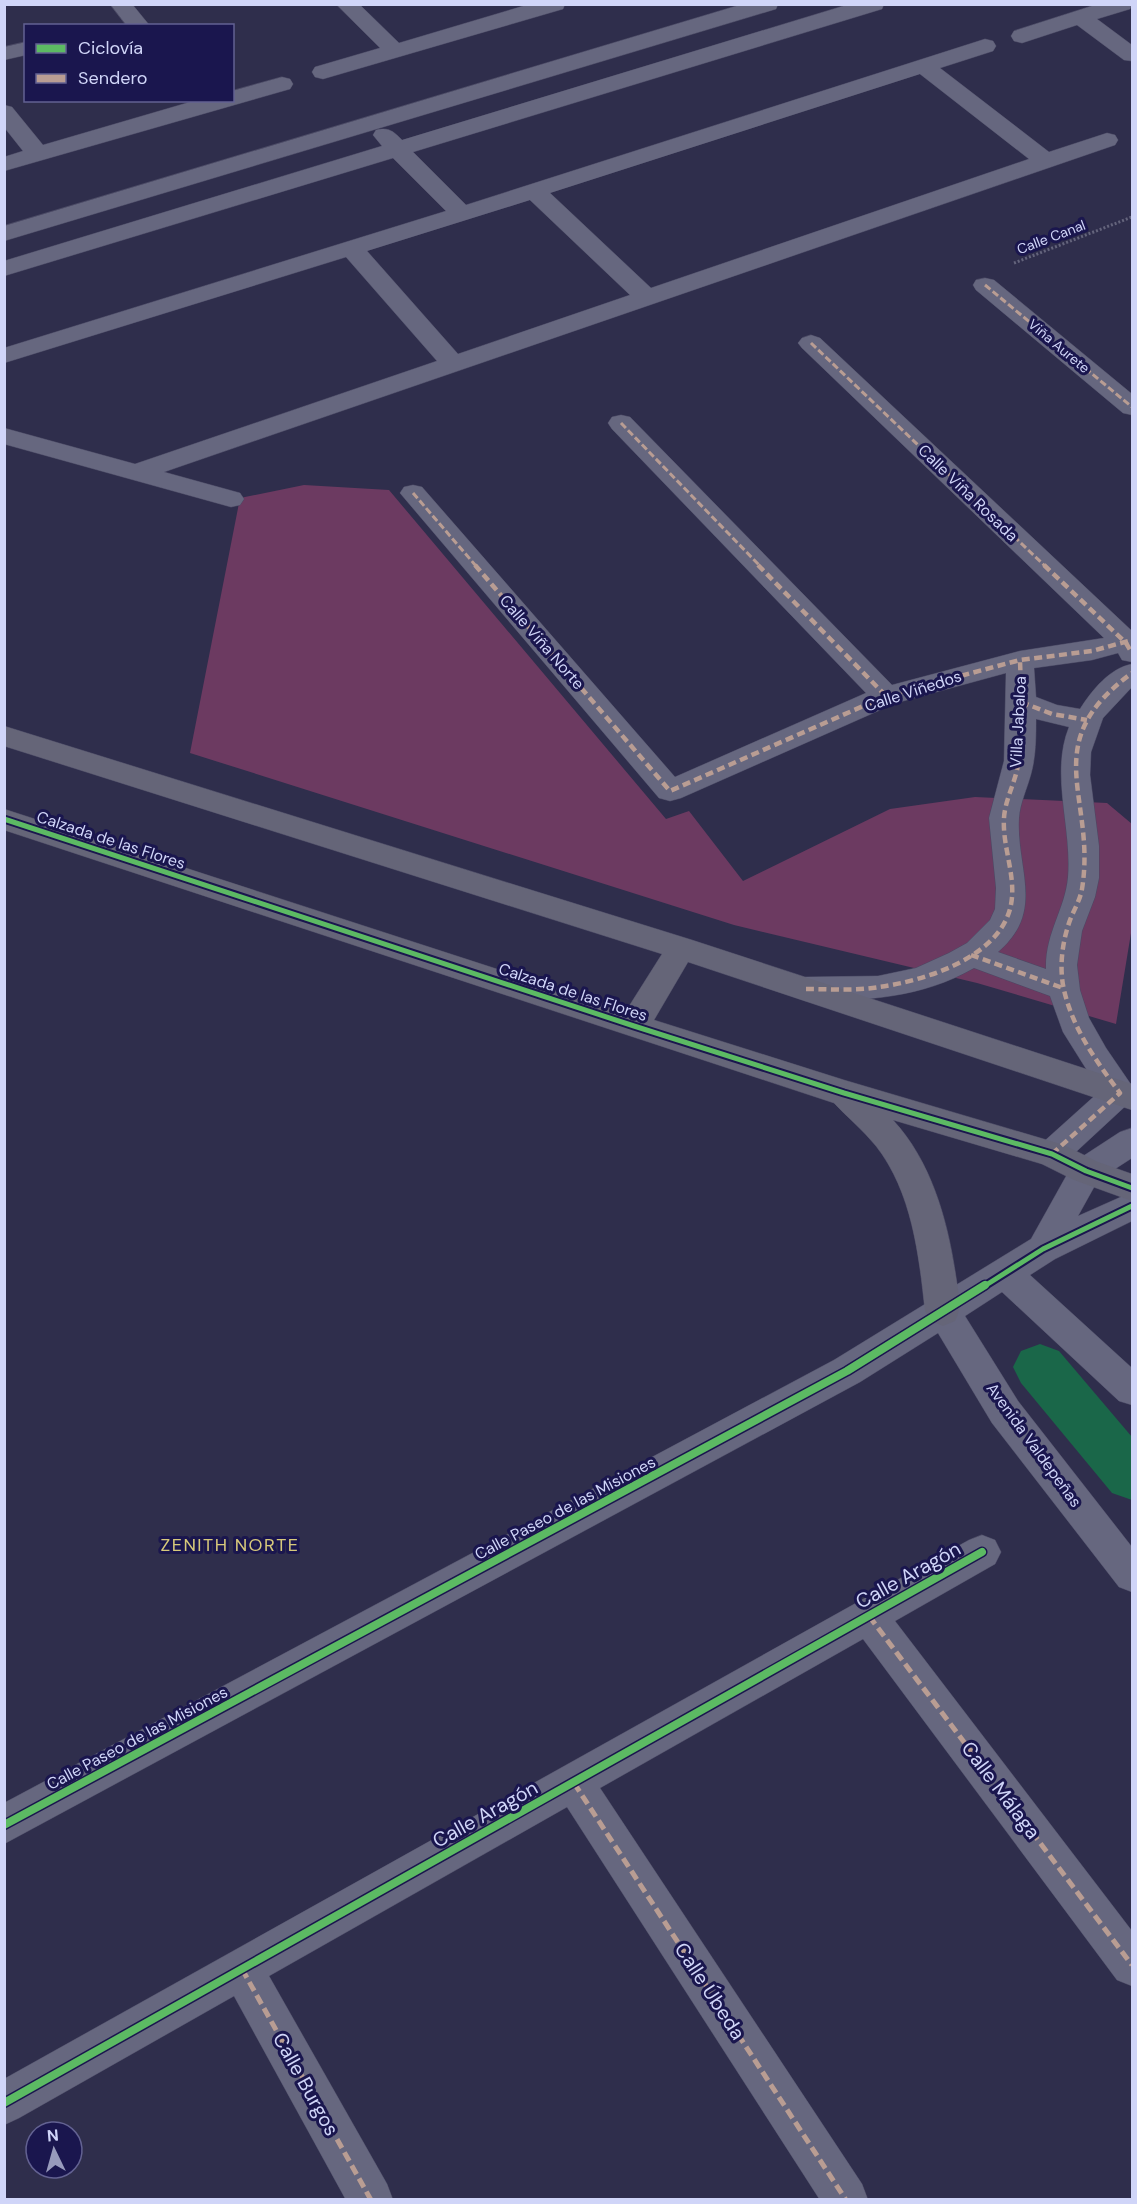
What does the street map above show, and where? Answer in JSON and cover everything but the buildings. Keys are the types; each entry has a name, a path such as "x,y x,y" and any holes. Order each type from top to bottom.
{"street":[{"path":"346,4 394,51"},
{"path":"323,72 555,4"},
{"path":"4,234 768,4"},
{"path":"797,4 819,21"},
{"path":"4,269 874,4"},
{"path":"1022,36 1122,4"},
{"path":"112,24 131,16"},
{"path":"1081,18 1132,55"},
{"path":"4,356 462,214 985,46"},
{"path":"4,54 24,49"},
{"path":"924,66 1046,161"},
{"path":"234,97 282,84"},
{"path":"4,164 214,102"},
{"path":"4,112 38,154"},
{"path":"372,123 462,214"},
{"path":"138,472 1107,140"},
{"path":"534,191 647,298"},
{"path":"351,248 453,364"},
{"name":"Viña Aurete","path":"985,285 1132,407"},
{"name":"Calle Viña Rosada","path":"811,343 1130,646"},
{"path":"621,423 886,696"},
{"path":"4,436 231,499"},
{"name":"Calle Viña Norte","path":"413,493 670,791"},
{"name":"Calle Viñedos","path":"670,791 886,696 1020,660 1130,646"},
{"name":"Villa Jabaloa","path":"806,989 886,987 916,980 971,955 987,944 1000,930 1010,910 1012,885 1004,842 1005,815 1019,762 1020,660"},
{"path":"1126,1095 1092,1056 1074,1023 1063,988 1061,958 1068,925 1082,890 1083,828 1074,765 1079,742 1087,720 1105,695 1132,673"},
{"path":"1021,702 1052,714 1087,720"},
{"path":"4,736 681,948 1126,1095"},
{"name":"Calzada de las Flores","path":"4,819 634,1026 844,1093 1052,1154 1086,1171 1132,1188"},
{"path":"634,1026 681,948"},
{"path":"971,955 1063,988"},
{"path":"844,1093 887,1137 913,1178 924,1203 936,1250 943,1311"},
{"path":"1052,1154 1126,1095"},
{"path":"1086,1171 1132,1141"},
{"name":"Calle Paseo de las Misiones","path":"1043,1249 1086,1171"},
{"name":"Calle Paseo de las Misiones","path":"4,1825 847,1371 1043,1249 1132,1206"},
{"path":"1004,1273 1132,1390"},
{"name":"Avenida Valdepeñas","path":"943,1311 1005,1412 1132,1575"},
{"name":"Calle Aragón","path":"4,2103 982,1552"},
{"name":"Calle Málaga","path":"869,1616 1132,1965"},
{"name":"Calle Úbeda","path":"574,1783 846,2199"},
{"name":"Calle Burgos","path":"242,1969 371,2199"}],"shaded area":[{"path":"304,485 389,490 666,819 689,811 743,881 890,809 975,797 1107,803 1132,824 1132,927 1116,1024 977,983 734,925 190,753 240,498"}],"waterway":[{"path":"1040,1367 1132,1476"}],"marked path":[{"path":"985,285 1132,407"},
{"path":"811,343 1126,643 1132,653"},
{"path":"621,423 886,696"},
{"path":"413,493 670,791 886,696 1020,660 1092,651 1132,640"},
{"path":"806,989 868,989 905,983 961,962 992,939 1004,925 1011,899 1004,818 1019,761 1020,660"},
{"path":"1052,1154 1120,1093 1079,1032 1064,990 1062,965 1063,947 1080,897 1084,868 1082,823 1075,775 1079,738 1101,701 1132,673"},
{"path":"1021,702 1052,714 1087,720"},
{"path":"971,955 1063,988"},
{"path":"869,1616 1132,1965"},
{"path":"574,1783 846,2200"},
{"path":"242,1969 371,2200"}],"cycle path":[{"path":"4,819 634,1026 844,1093 1052,1154 1086,1171 1132,1188"},
{"path":"4,1825 847,1371 1043,1249 1132,1206"},
{"path":"4,2103 982,1552"}],"district":[{"name":"ZENITH NORTE","path":"230,1545"}]}
